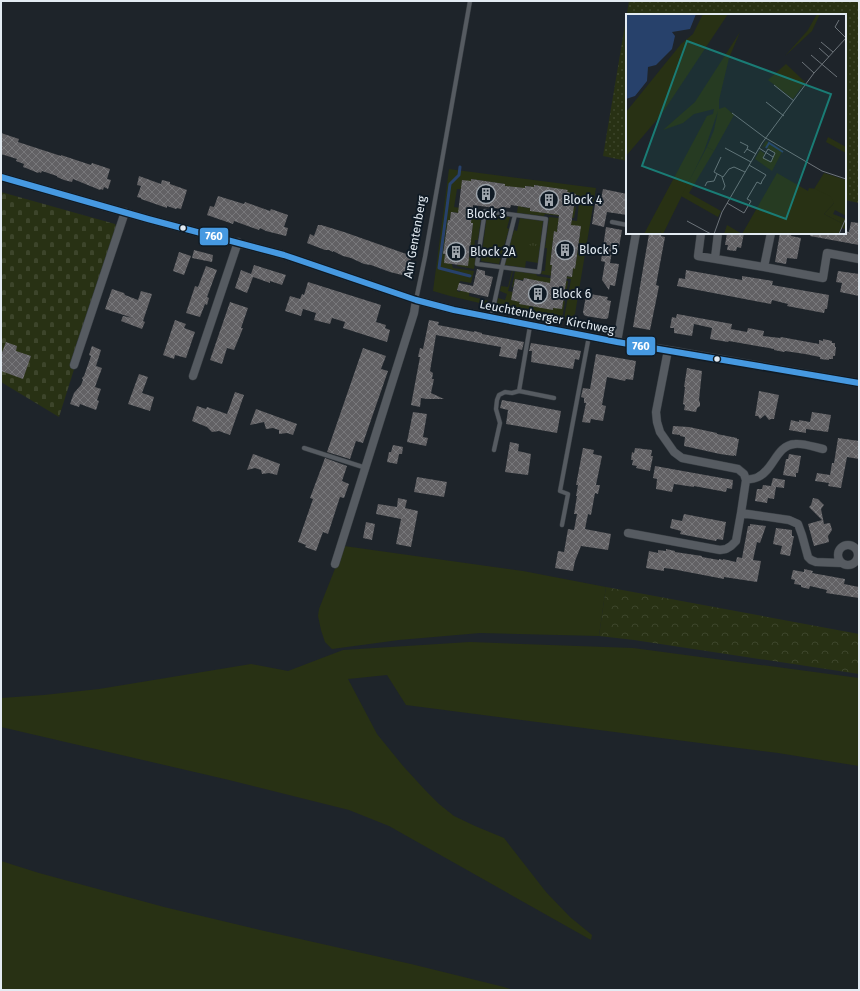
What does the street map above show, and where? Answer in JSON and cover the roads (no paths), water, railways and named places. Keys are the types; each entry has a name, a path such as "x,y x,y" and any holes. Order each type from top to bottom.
{"street":[{"name":"Leuchtenberger Kirchweg","path":"1,177 284,255 416,300 454,310 617,342 859,383"},
{"path":"74,365 125,212"},
{"path":"617,342 636,234"},
{"path":"701,234 698,256 823,278 827,253 859,259"},
{"path":"715,258 718,234"},
{"path":"764,267 771,234"},
{"path":"193,376 238,242"},
{"name":"Am Gentenberg","path":"335,564 414,313 416,300"},
{"path":"628,533 720,550 726,549 736,541 746,480 744,474 738,469 682,458 674,452 660,432 656,412 668,350"},
{"path":"746,480 759,477 769,468 782,450 792,444 797,443 823,449"},
{"path":"741,513 789,520 798,524 808,557 811,560 816,562 841,563"}],"lane":[{"name":"Am Gentenberg","path":"416,300 425,257 470,1"},
{"path":"484,211 546,219 539,272 502,267 478,264 484,211"},
{"path":"491,318 515,215"},
{"path":"612,222 626,225"},
{"path":"519,391 530,326"},
{"path":"562,525 568,494 560,491 589,336"},
{"path":"494,450 500,423 496,409 499,394 519,391 554,398"},
{"path":"304,448 366,468"}],"waterway":[{"path":"460,167 459,175 450,184 439,268 470,276"}],"place":[{"name":"Block 3","path":"486,194"},
{"name":"Block 4","path":"549,200"},
{"name":"Block 5","path":"565,250"},
{"name":"Block 2A","path":"456,252"},
{"name":"Block 6","path":"538,294"}]}
